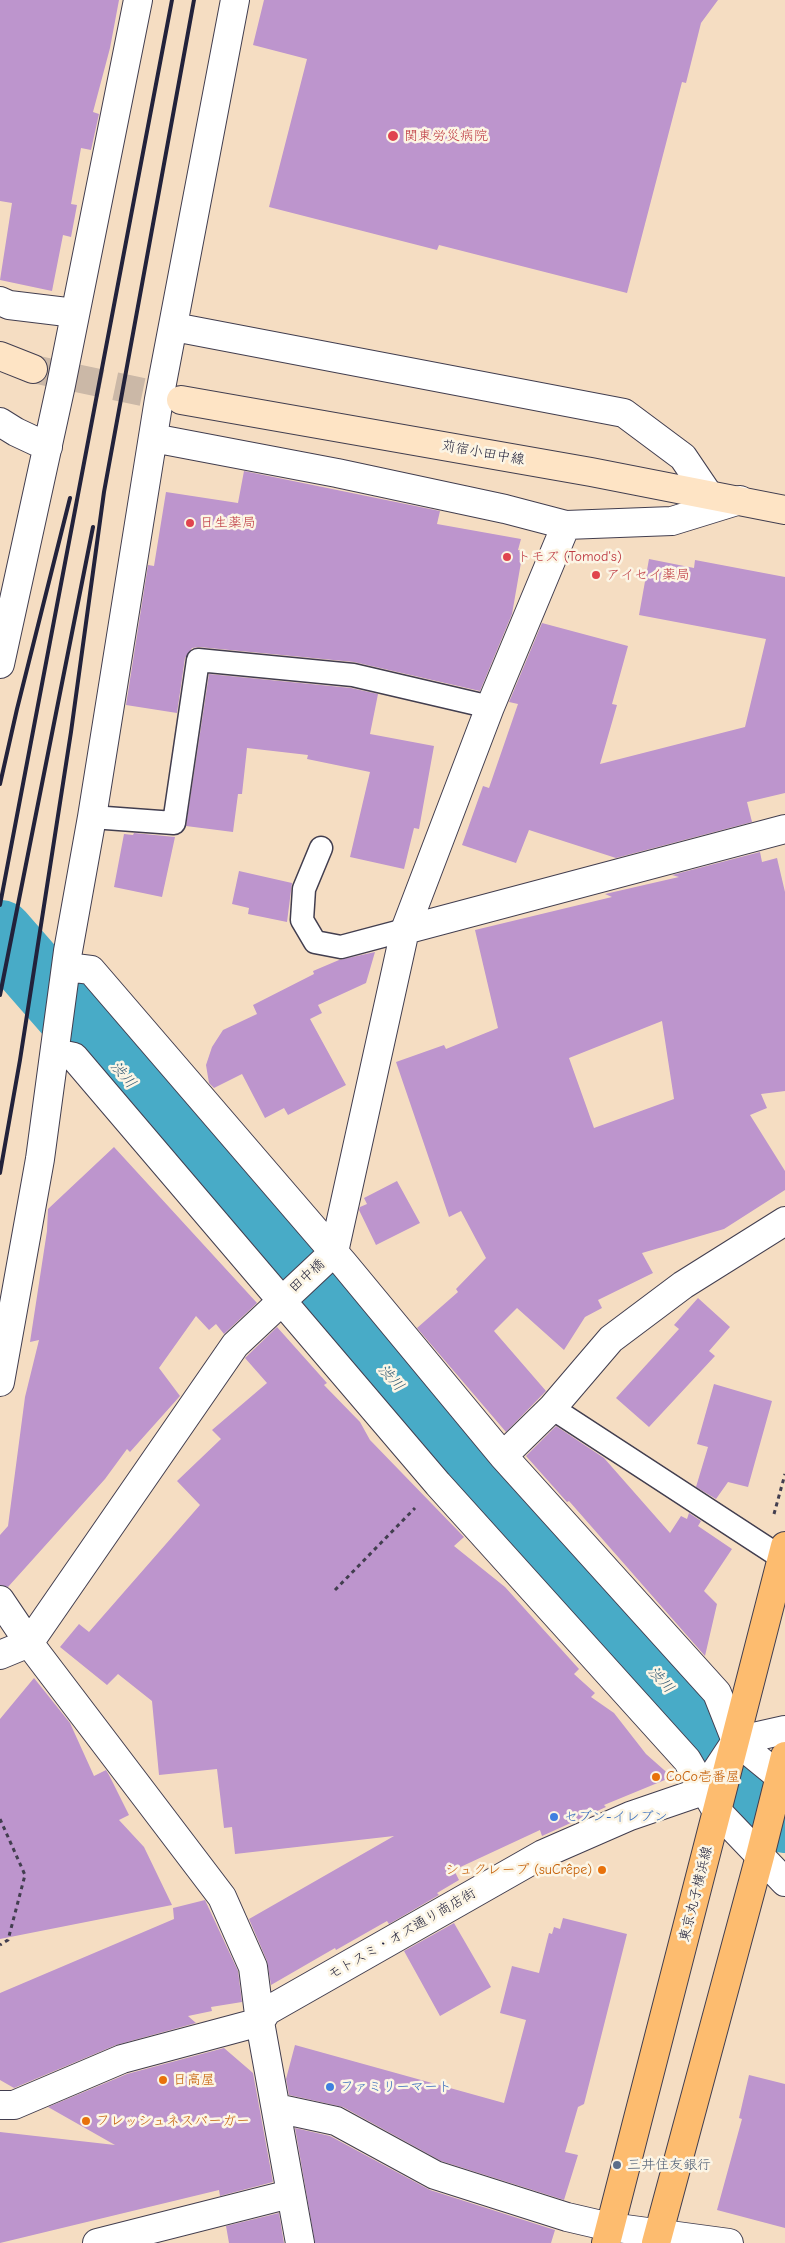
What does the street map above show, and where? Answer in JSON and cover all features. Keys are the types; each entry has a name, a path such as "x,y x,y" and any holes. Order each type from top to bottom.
{"main road":[{"name":"東京丸子横浜線","path":"608,2235 701,1877 710,1800 736,1741 783,1552"},
{"path":"657,2238 783,1771"}],"street":[{"path":"0,664 76,313 138,0"},
{"path":"0,1382 40,1159 68,964 153,438 235,0"},
{"path":"0,301 9,305 76,313"},
{"path":"174,327 624,413 683,456 708,494"},
{"path":"0,356 33,369"},
{"name":"苅宿小田中線","path":"180,400 708,494 785,510"},
{"path":"0,422 48,447"},
{"path":"153,438 504,508 566,525 672,521 740,500"},
{"path":"334,1252 405,930 490,707 566,525"},
{"path":"405,930 785,828"},
{"path":"68,964 90,970 334,1252 503,1456 716,1693 736,1741 783,1771"},
{"path":"56,1051 74,1057 438,1484 687,1760 710,1800 785,1882"},
{"path":"503,1456 552,1408 611,1340 682,1285 785,1220"},
{"name":"田中橋","path":"29,1643 235,1345 334,1252"},
{"path":"0,1600 29,1643 222,1897 253,1968 260,2022 300,2243"},
{"path":"0,1655 29,1643"},
{"path":"736,1741 785,1730"},
{"name":"モトスミ・オズ通り商店街","path":"0,2105 14,2105 122,2059 260,2022 267,2011 543,1854 630,1816 710,1800"},
{"path":"276,2108 336,2121 435,2176 567,2217 608,2235 729,2243"},
{"path":"96,2243 290,2194"}],"lane":[{"path":"92,817 174,823 198,660 353,675 490,707"},
{"path":"321,848 304,889 302,920 315,942 341,947 405,930"},
{"path":"552,1408 783,1552"}],"path":[{"path":"335,1590 438,1484"},
{"path":"0,1819 25,1875 8,1940 0,1945"}],"building":[{"path":"0,0 119,0 110,48 93,112 99,114 91,150 81,148 71,204 77,205 71,237 63,235 52,291 0,280 12,203 0,201"},
{"name":"関東労災病院","path":"264,0 718,0 701,23 686,83 682,82 627,293 439,245 437,250 269,207 307,59 253,45"},
{"path":"244,471 440,511 437,524 521,539 518,550 523,551 512,614 480,691 354,662 199,647 192,648 185,658 177,713 126,705 148,565 154,566 166,492 238,503"},
{"path":"649,559 694,568 695,560 785,577 785,793 747,802 752,822 616,858 529,830 516,863 462,845 483,786 489,788 518,704 509,702 542,623 628,646 612,704 617,705 600,764 745,727 766,639 639,615"},
{"path":"209,674 351,688 378,694 370,734 434,746 419,829 414,828 404,869 350,857 370,772 307,759 308,755 247,748 242,794 238,794 233,832 186,826"},
{"path":"134,833 175,837 162,897 114,887 124,834 133,835"},
{"path":"760,852 762,862 777,858 785,892 785,1091 761,1094 767,1108 750,1115 785,1171 785,1190 724,1229 642,1253 653,1273 598,1300 602,1308 585,1317 564,1350 517,1308 494,1331 546,1391 506,1432 417,1328 458,1292 456,1289 486,1258 461,1211 449,1217 396,1062 444,1045 446,1049 498,1028 475,930 612,897 605,894 679,877 672,875","holes":["662,1021 674,1099 594,1128 569,1058"]},
{"path":"239,871 292,883 287,922 248,914 249,908 232,904"},
{"path":"375,952 366,983 318,1005 322,1013 310,1019 346,1085 288,1115 284,1108 265,1118 242,1074 214,1088 209,1083 206,1065 212,1047 223,1030 257,1014 253,1005 314,974 313,971 339,960"},
{"path":"114,1147 257,1303 224,1334 216,1324 209,1330 196,1316 159,1368 180,1396 130,1452 127,1449 105,1479 8,1587 0,1585 0,1535 8,1526 25,1397 39,1340 30,1342 47,1231 48,1209"},
{"path":"397,1181 420,1223 376,1245 359,1210 360,1207 367,1204 364,1198"},
{"path":"698,1298 730,1327 709,1351 715,1356 649,1427 616,1398 679,1329 674,1325"},
{"path":"277,1327 327,1383 324,1385 360,1422 370,1440 464,1537 454,1546 505,1587 579,1669 574,1674 595,1693 591,1697 614,1713 646,1754 672,1777 604,1805 606,1807 542,1836 540,1830 454,1870 459,1880 437,1893 439,1895 389,1924 387,1921 336,1950 335,1948 271,1985 267,1961 249,1919 394,1836 235,1854 232,1827 224,1828 217,1769 159,1775 152,1701 118,1674 107,1685 60,1647 79,1624 89,1632 200,1505 177,1481 221,1439 212,1430 267,1383 245,1358"},
{"path":"714,1384 772,1401 748,1487 728,1482 716,1499 696,1487 708,1447 697,1444"},
{"path":"556,1426 604,1458 670,1533 681,1516 687,1519 689,1513 701,1521 698,1526 732,1549 704,1591 717,1604 705,1656 569,1501 567,1502 526,1456"},
{"path":"34,1678 70,1723 94,1776 106,1770 129,1815 119,1820 144,1847 172,1905 0,1939 0,1719"},
{"path":"205,1900 238,1971 242,2002 211,2007 212,2011 188,2016 196,2023 116,2045 14,2088 0,2080 0,1993 174,1919 173,1908"},
{"path":"563,1918 627,1934 584,2104 578,2107 565,2152 578,2155 564,2200 441,2161 343,2107 289,2095 286,2079 295,2045 504,2103 526,2020 500,2013 512,1966 539,1973 549,1933 552,1934 554,1927 560,1929"},
{"path":"454,1923 491,1987 440,2016 404,1951"},
{"path":"224,2048 253,2073 273,2182 220,2196 219,2190 0,2243 0,2132 115,2145 48,2107 127,2074"},
{"path":"749,2075 785,2084 785,2228 717,2210 742,2119 739,2118"},
{"path":"295,2128 330,2136 430,2190 555,2230 551,2243 315,2243"},
{"path":"279,2213 284,2243 229,2243 226,2226"}],"waterway":[{"name":"渋川","path":"0,934 215,1180 785,1819"}],"tunnel":[{"path":"33,369 181,400"}],"railway":[{"path":"0,905 172,0"},
{"path":"0,1173 20,1060 71,732 104,492 194,0"},
{"path":"0,784 70,498"},
{"path":"0,995 93,527"}],"place":[{"name":"関東労災病院","path":"393,136"},
{"name":"日生薬局","path":"190,523"},
{"name":"トモズ (Tomod's)","path":"507,557"},
{"name":"アイセイ薬局","path":"596,575"},
{"name":"CoCo壱番屋","path":"656,1777"},
{"name":"セブン-イレブン","path":"554,1817"},
{"name":"シュクレープ (suCrêpe)","path":"602,1870"},
{"name":"日高屋","path":"163,2080"},
{"name":"ファミリーマート","path":"330,2087"},
{"name":"フレッシュネスバーガー","path":"86,2121"},
{"name":"三井住友銀行","path":"617,2165"}]}
